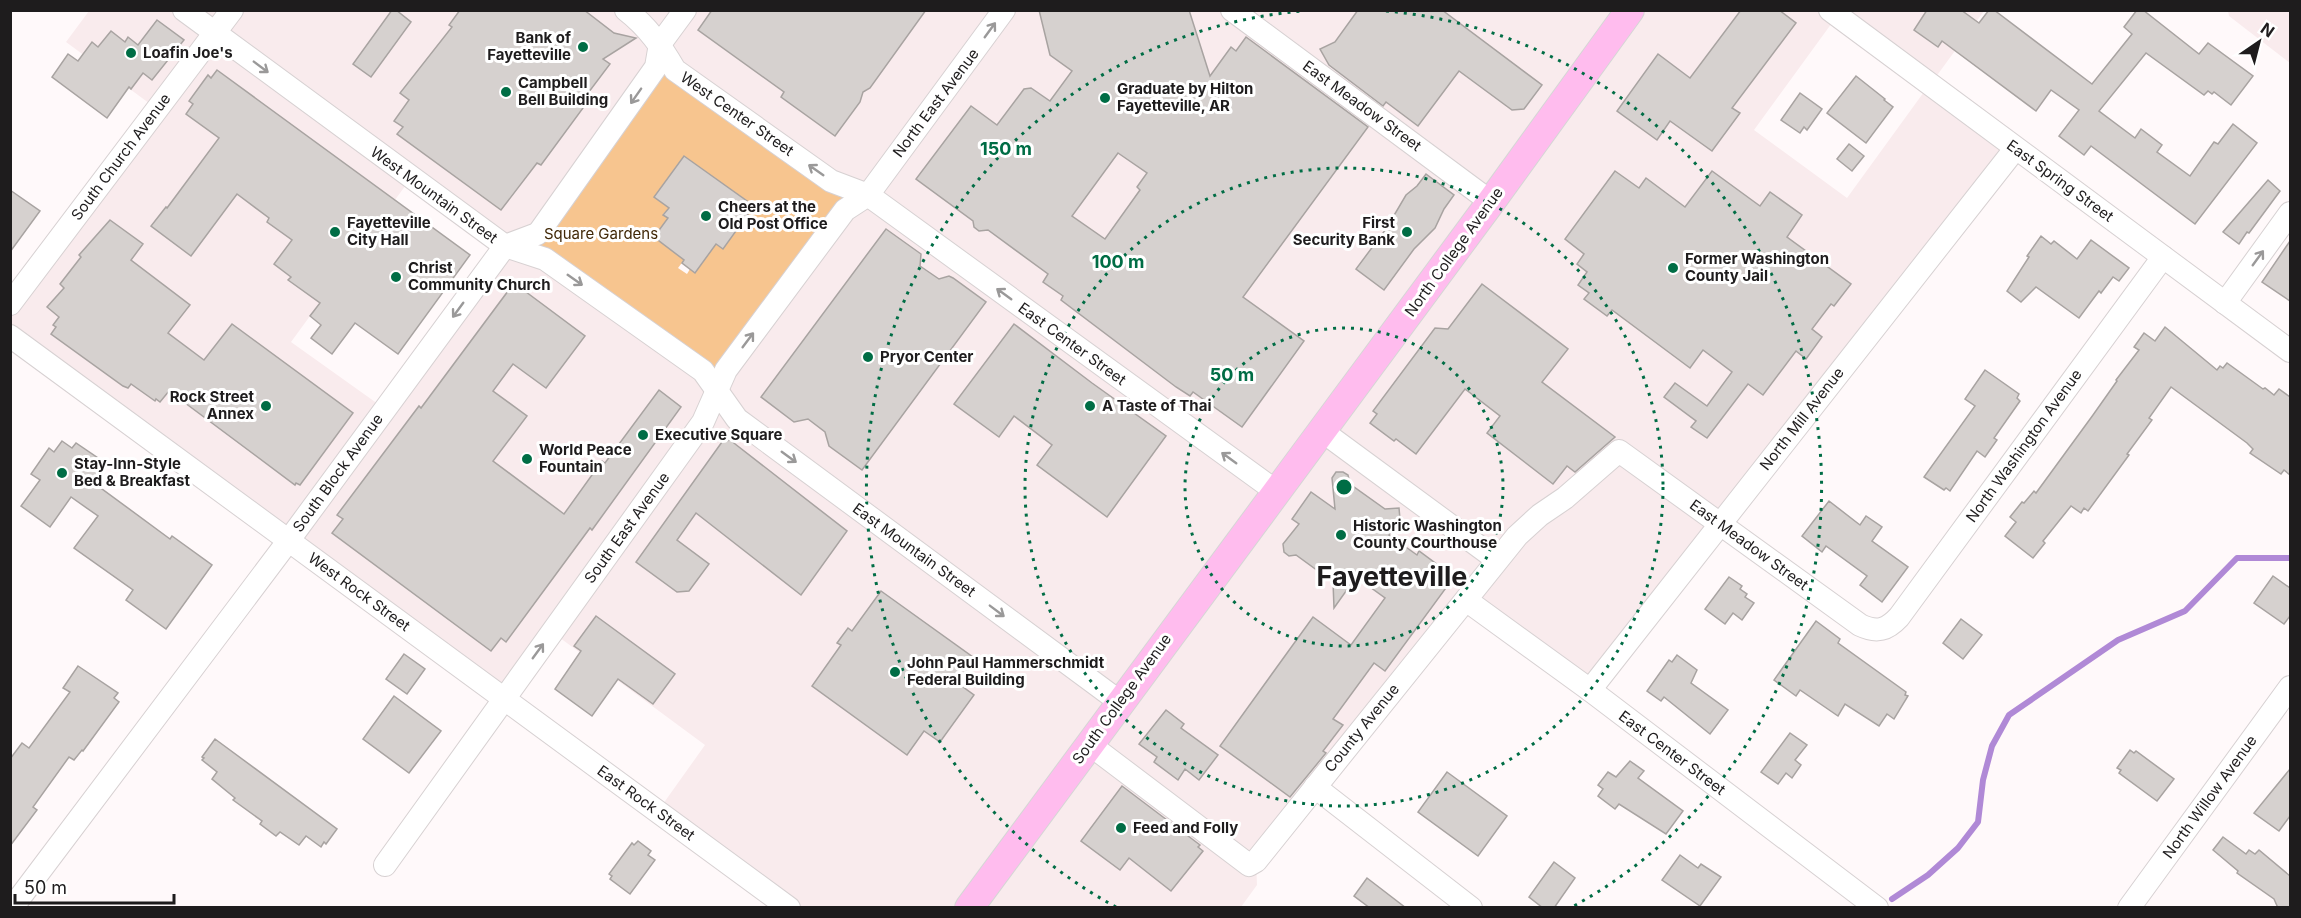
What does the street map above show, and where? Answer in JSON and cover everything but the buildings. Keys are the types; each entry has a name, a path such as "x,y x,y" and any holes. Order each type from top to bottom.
{"main road":[{"name":"North College Avenue","path":"1276,492 1630,10"},
{"name":"South College Avenue","path":"972,906 1276,492"}],"street":[{"name":"West Mountain Street","path":"184,10 505,246 545,259 703,371 717,389"},
{"name":"South Church Avenue","path":"10,304 232,10"},
{"name":"West Center Street","path":"626,10 641,22 660,44 675,70 831,181 868,195"},
{"path":"505,246 540,231 656,67 660,44 685,10"},
{"name":"North East Avenue","path":"868,195 1004,10"},
{"name":"East Meadow Street","path":"1232,10 1491,202"},
{"name":"East Spring Street","path":"1830,10 2290,351"},
{"name":"North Mill Avenue","path":"1590,690 2015,149"},
{"name":"South East Avenue","path":"385,865 703,423 727,368 845,210 868,195"},
{"name":"East Center Street","path":"868,195 1276,492"},
{"path":"2225,303 2290,213"},
{"name":"South Block Avenue","path":"12,908 289,540 505,246"},
{"name":"North Washington Avenue","path":"1882,630 1891,626 1899,617 2163,257"},
{"name":"West Rock Street","path":"10,336 503,698"},
{"name":"East Mountain Street","path":"717,389 737,419 1120,702"},
{"path":"1322,431 1496,560"},
{"name":"East Meadow Street","path":"1619,451 1860,625 1870,630 1882,630"},
{"name":"County Avenue","path":"1089,744 1249,865 1256,861 1517,536 1540,514 1565,498 1619,451"},
{"name":"East Center Street","path":"1466,600 1590,690 1877,908"},
{"name":"North Willow Avenue","path":"2129,908 2290,687"},
{"name":"East Rock Street","path":"503,698 789,908"},
{"path":"1315,787 1471,908"}],"shaded area":[{"path":"89,11 1984,11 1930,85 2015,149 1590,690 1466,600 1256,861 1257,885 1241,907 789,907 658,811 705,745 552,632 503,698 11,336 10,304 157,109 66,42","holes":["1837,16 1929,85 1847,198 1754,130","675,70 845,210 703,371 537,234","411,178 504,247 385,409 291,342"]},
{"path":"2228,11 2290,11 2290,63 2229,16"}],"green space":[{"name":"Square Gardens","path":"656,67 675,70 868,195 727,368 703,371 505,246 537,234","holes":["684,156 753,206 723,249 706,238 701,265 695,272 690,269 687,274 678,268 684,260 654,237 668,218 663,214 669,208 654,197"]}],"waterway":[{"path":"1892,899 1928,875 1958,848 1978,822 1983,780 1992,746 2009,715 2118,640 2185,611 2237,558 2290,558"}],"place":[{"name":"Bank of Fayetteville","path":"583,47"},
{"name":"Loafin Joe's","path":"131,53"},
{"name":"Campbell Bell Building","path":"506,92"},
{"name":"Graduate by Hilton Fayetteville, AR","path":"1105,98"},
{"name":"Cheers at the Old Post Office","path":"706,216"},
{"name":"Fayetteville City Hall","path":"335,232"},
{"name":"First Security Bank","path":"1407,232"},
{"name":"Former Washington County Jail","path":"1673,268"},
{"name":"Christ Community Church","path":"396,277"},
{"name":"Pryor Center","path":"868,357"},
{"name":"Rock Street Annex","path":"266,406"},
{"name":"A Taste of Thai","path":"1090,406"},
{"name":"Executive Square","path":"643,435"},
{"name":"World Peace Fountain","path":"527,459"},
{"name":"Stay-Inn-Style Bed & Breakfast","path":"62,473"},
{"name":"Historic Washington County Courthouse","path":"1341,535"},
{"name":"John Paul Hammerschmidt Federal Building","path":"895,672"},
{"name":"Feed and Folly","path":"1121,828"}],"district":[{"name":"Fayetteville","path":"1392,577"}]}
